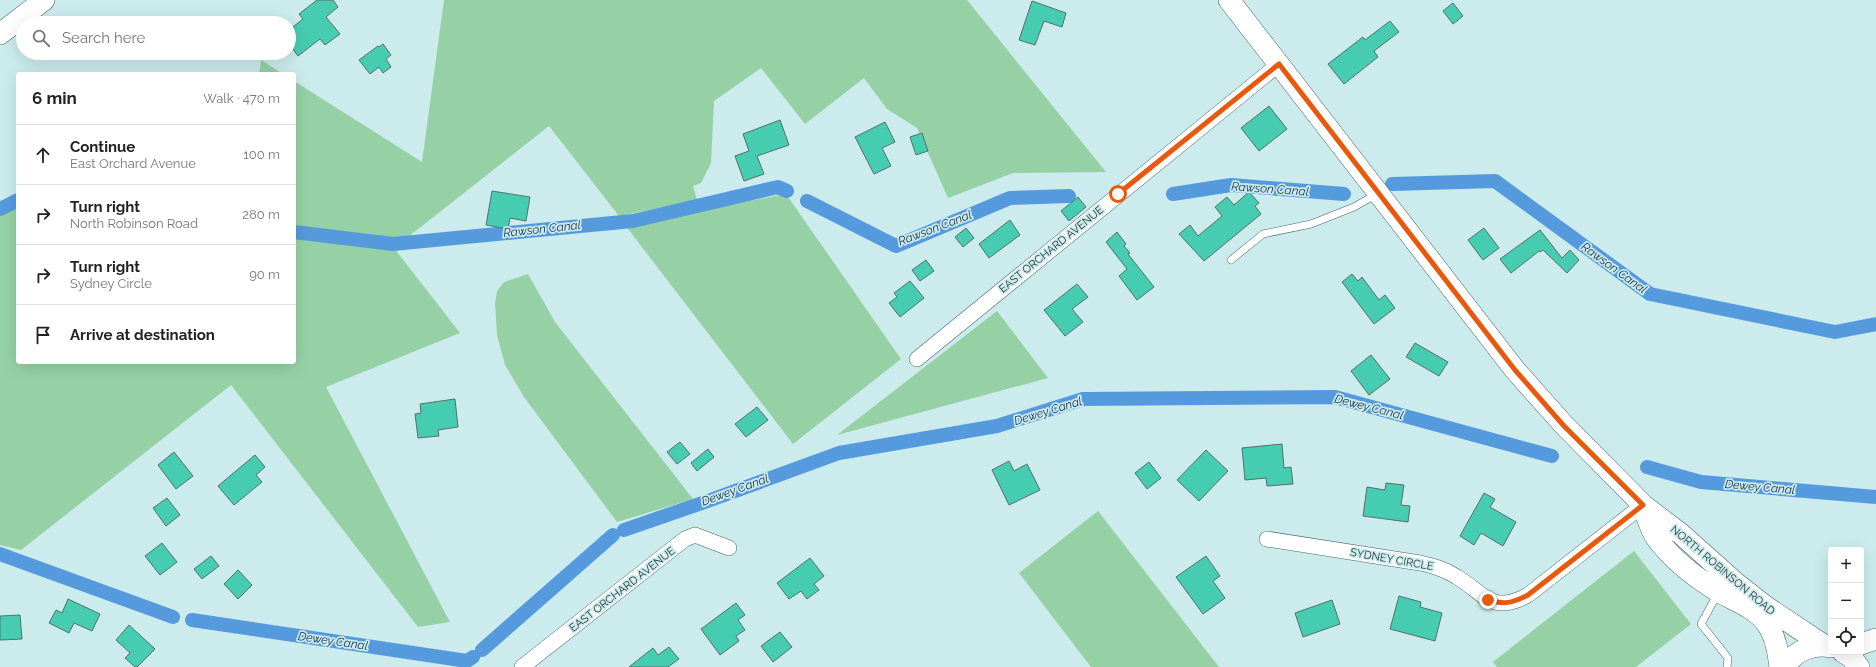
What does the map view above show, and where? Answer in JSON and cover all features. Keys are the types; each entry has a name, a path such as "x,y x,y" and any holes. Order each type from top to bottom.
{"street":[{"path":"23,16 44,0"},
{"name":"NORTH ROBINSON ROAD","path":"1229,0 1515,370 1564,426 1643,505 1681,534 1737,584 1765,606 1828,645"},
{"path":"0,34 16,22"},
{"name":"EAST ORCHARD AVENUE","path":"917,359 1279,64"},
{"name":"NORTH ROBINSON ROAD","path":"1643,505 1656,537 1660,543 1693,574 1719,592 1744,605 1758,615 1767,624 1775,642 1780,667"},
{"name":"SYDNEY CIRCLE","path":"1267,539 1443,568 1458,577 1488,600 1501,604 1516,601 1528,595 1643,505"},
{"name":"EAST ORCHARD AVENUE","path":"522,667 685,539 695,535 729,548"},
{"path":"1864,643 1876,639"},
{"path":"1785,667 1788,662 1799,652 1812,647 1828,648"},
{"name":"NORTH ROBINSON ROAD","path":"1847,655 1851,657 1859,667"}],"lane":[{"path":"1231,260 1263,234 1311,224 1354,207 1379,193"},
{"path":"1719,592 1701,624 1728,658 1727,667"}],"green space":[{"path":"444,0 967,0 1106,172 1013,173 948,198 917,128 887,109 864,78 805,124 761,68 714,101 711,163 701,183 693,186 697,200 619,216 549,126 394,248 460,333 326,387 450,622 418,627 231,385 21,550 0,545 0,207 16,208 16,364 296,364 296,82 422,162"},
{"path":"261,60 280,72 259,72"},
{"path":"786,194 901,359 793,444 625,225"},
{"path":"528,274 555,322 693,499 617,522 524,397 505,365 497,335 495,304 497,291 504,282"},
{"path":"997,311 1048,378 837,435"},
{"path":"1098,511 1219,667 1091,667 1019,573"},
{"path":"1634,551 1691,624 1636,667 1497,667 1493,662"}],"building":[{"path":"317,0 333,0 338,7 326,17 340,34 325,45 320,39 298,56 296,53 296,24 303,19 299,14"},
{"path":"1032,1 1066,13 1062,27 1044,21 1035,45 1019,40"},
{"path":"1453,3 1463,16 1453,24 1443,11"},
{"path":"1390,21 1399,32 1374,51 1378,57 1344,84 1328,64 1363,37 1365,40"},
{"path":"383,44 391,55 386,59 391,67 383,73 379,67 370,74 359,60"},
{"path":"1269,106 1287,129 1259,151 1241,128"},
{"path":"780,120 789,145 757,156 764,174 744,181 735,156 749,151 743,134"},
{"path":"885,122 895,142 882,148 891,166 874,174 855,137"},
{"path":"922,133 928,151 916,155 910,137"},
{"path":"492,191 530,197 526,221 510,218 508,229 486,225"},
{"path":"1249,192 1259,203 1255,206 1261,214 1204,261 1179,234 1190,225 1198,236 1222,216 1215,207 1227,197 1234,205"},
{"path":"1078,197 1086,207 1069,221 1061,211"},
{"path":"1010,220 1020,235 989,258 979,244"},
{"path":"966,228 974,238 963,247 955,237"},
{"path":"1484,228 1499,248 1483,260 1468,240"},
{"path":"1540,230 1562,258 1570,250 1579,260 1567,273 1543,250 1540,252 1539,251 1511,273 1500,259"},
{"path":"1117,232 1126,244 1124,246 1130,253 1128,254 1154,287 1137,300 1119,276 1127,269 1106,242"},
{"path":"926,260 934,271 920,281 912,270"},
{"path":"1352,274 1358,281 1362,277 1379,300 1385,295 1395,308 1374,324 1342,282"},
{"path":"910,281 924,298 900,317 889,303 897,297 894,293"},
{"path":"1077,284 1088,297 1072,309 1083,322 1065,336 1044,310"},
{"path":"1415,343 1448,362 1439,376 1406,357"},
{"path":"1371,355 1390,379 1369,395 1351,371"},
{"path":"455,399 458,427 438,430 439,436 418,438 415,414 421,413 420,404"},
{"path":"757,407 768,420 746,437 735,424"},
{"path":"680,442 690,454 677,464 667,452"},
{"path":"1282,444 1284,468 1291,467 1293,484 1267,486 1266,478 1245,480 1242,448"},
{"path":"708,449 714,457 697,471 691,463"},
{"path":"1206,450 1228,471 1199,501 1177,480"},
{"path":"174,452 193,476 176,489 158,465"},
{"path":"255,455 265,467 256,475 262,482 234,505 218,486"},
{"path":"1009,461 1014,471 1027,464 1040,490 1009,505 992,470"},
{"path":"1149,462 1161,478 1147,489 1135,473"},
{"path":"1386,483 1404,485 1401,505 1410,506 1408,522 1363,516 1367,487 1385,490"},
{"path":"1484,493 1495,499 1490,507 1516,522 1503,546 1481,533 1474,545 1460,536"},
{"path":"167,498 180,515 166,526 153,508"},
{"path":"162,543 177,562 160,575 145,556"},
{"path":"211,556 219,566 202,579 194,569"},
{"path":"1206,556 1220,576 1213,581 1225,598 1203,614 1176,577"},
{"path":"810,558 824,576 814,584 819,590 807,599 801,591 789,599 777,583"},
{"path":"238,570 252,585 238,599 224,584"},
{"path":"1399,596 1421,602 1420,607 1442,613 1435,641 1390,629"},
{"path":"68,599 100,614 92,631 74,623 69,633 49,623 56,610 62,613"},
{"path":"1332,600 1340,624 1303,637 1295,613"},
{"path":"736,603 745,615 738,620 745,630 736,636 739,641 720,655 701,629"},
{"path":"20,615 22,639 0,640 0,616"},
{"path":"129,625 155,649 137,667 125,658 130,653 116,640"},
{"path":"780,632 792,647 773,662 761,646"},
{"path":"669,647 679,659 668,667 629,667 653,648 658,655"}],"waterway":[{"name":"Rawson Canal","path":"1392,184 1495,181 1650,294 1835,332 1876,324"},
{"name":"Rawson Canal","path":"1173,194 1231,185 1344,194"},
{"name":"Rawson Canal","path":"296,232 393,244 633,221 778,187 787,191"},
{"name":"Rawson Canal","path":"807,201 896,246 1010,198 1069,196"},
{"name":"Rawson Canal","path":"0,209 16,201"},
{"name":"Dewey Canal","path":"624,530 839,453 997,426 1083,399 1335,397 1552,456"},
{"name":"Dewey Canal","path":"1647,467 1701,482 1876,497"},
{"name":"Dewey Canal","path":"482,650 613,535"},
{"name":"Dewey Canal","path":"0,554 173,617"},
{"name":"Dewey Canal","path":"192,620 467,661 473,657"}],"route":[{"path":"1118,194 1279,64 1515,370 1564,426 1643,505 1528,595 1516,601 1501,604 1488,600"}]}
